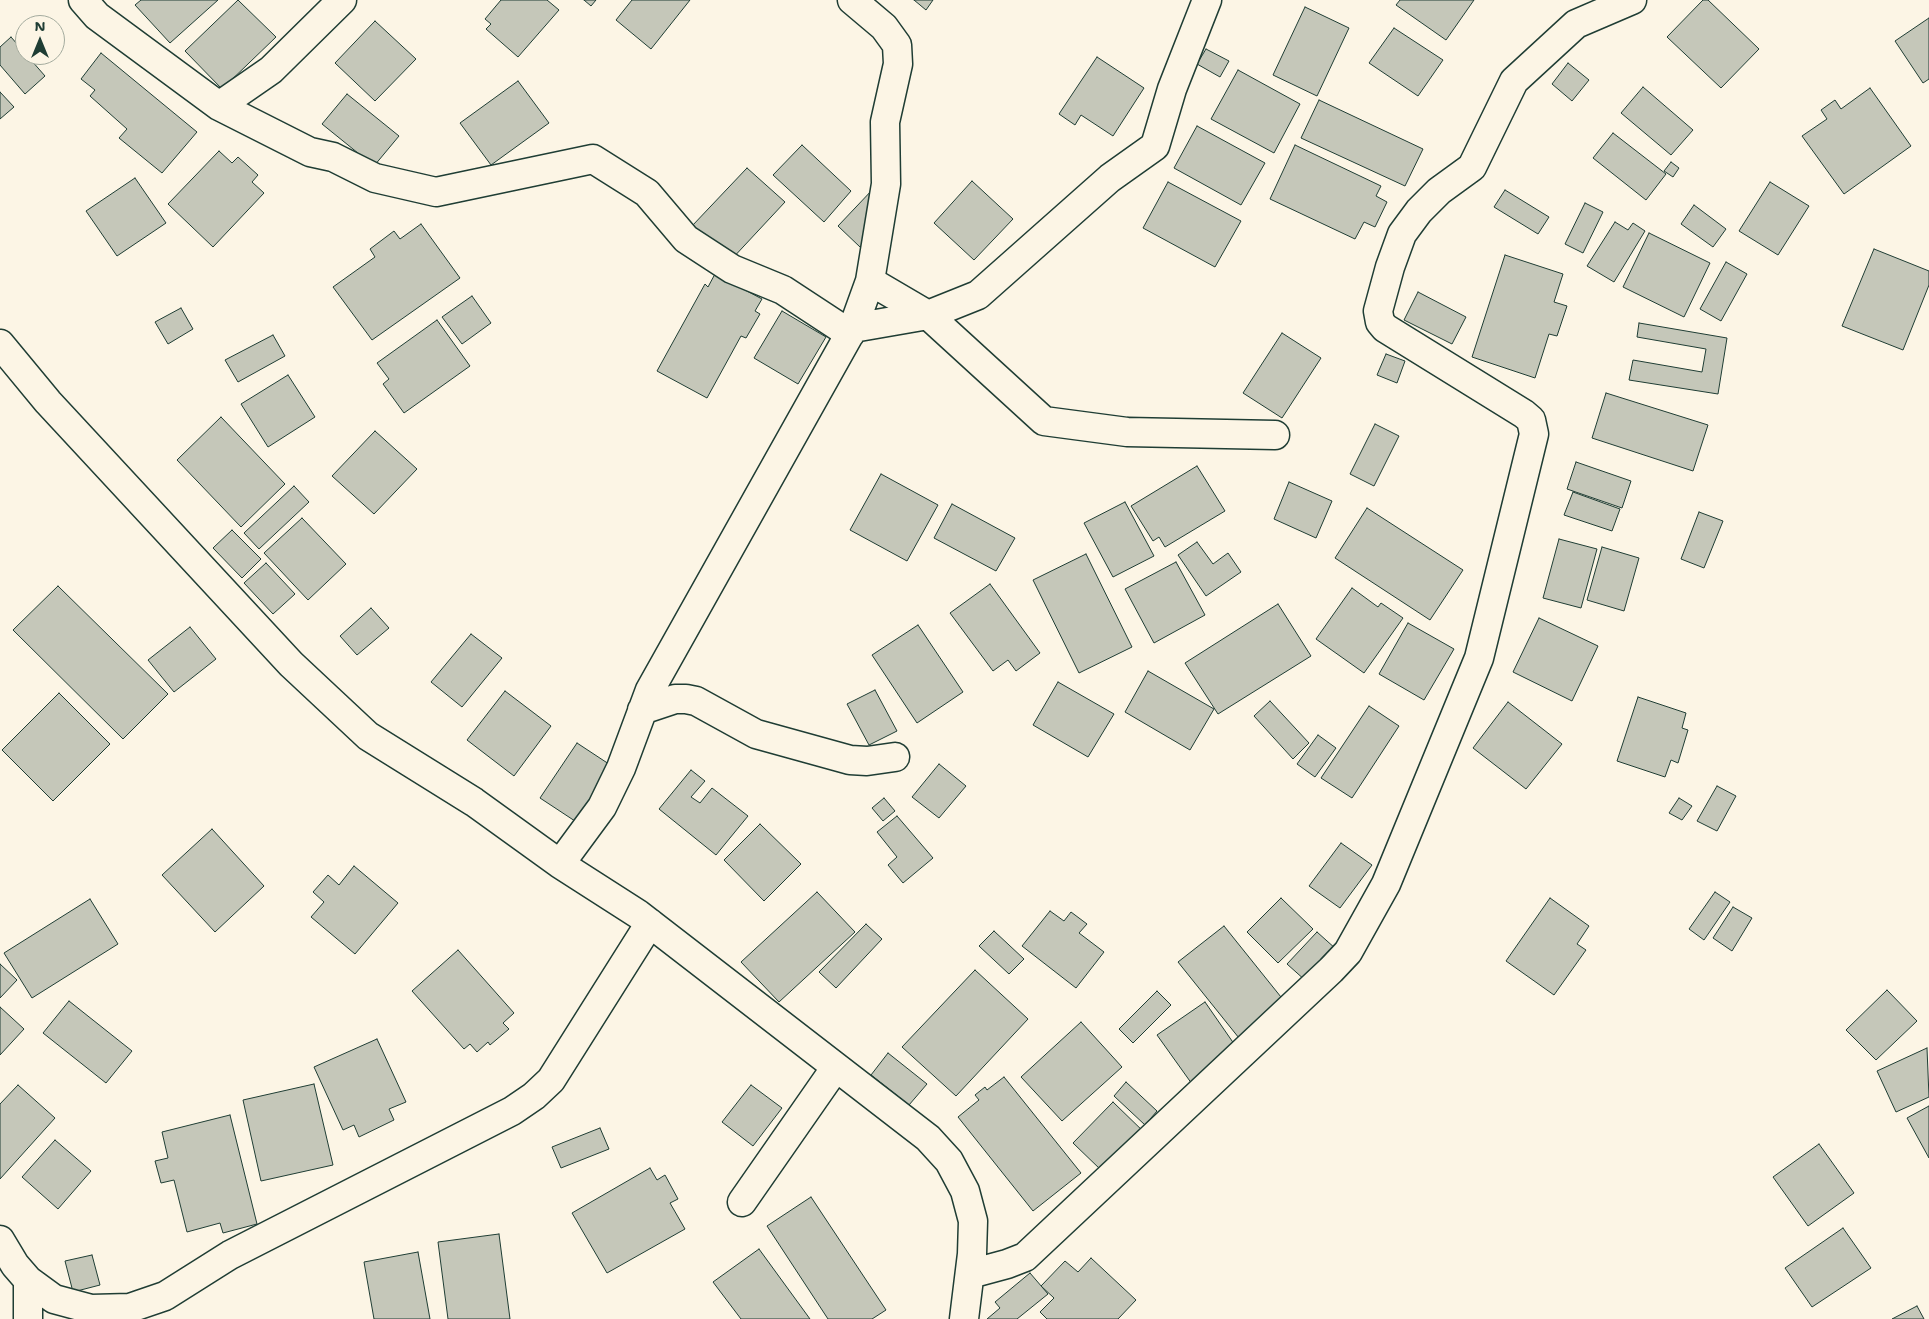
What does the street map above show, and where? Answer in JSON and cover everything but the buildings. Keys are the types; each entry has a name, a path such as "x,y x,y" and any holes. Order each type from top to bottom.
{"street":[{"path":"82,0 97,16 219,106 310,152 333,157 376,178 436,192 593,160 647,193 686,239 732,269 784,290 852,331 928,315 978,294 1110,178 1155,146 1172,89 1207,0"},
{"path":"219,106 271,70 342,0"},
{"path":"560,864 602,807 621,768 650,690 852,331 870,281 886,184 885,122 898,64 897,44 888,33 852,0"},
{"path":"970,1274 1025,1257 1331,970 1348,952 1386,884 1479,658 1534,434 1531,420 1524,414 1385,328 1380,322 1378,311 1390,266 1402,234 1419,211 1439,191 1472,167 1514,81 1576,24 1632,0"},
{"path":"870,281 928,315 1044,421 1127,432 1275,435"},
{"path":"0,344 48,402 291,664 368,736 474,802 560,864 650,923 928,1138 949,1160 965,1191 973,1221 970,1274 964,1319"},
{"path":"642,710 675,699 686,698 696,701 756,734 850,760 867,761 894,757"},
{"path":"3,1250 28,1280 54,1299 91,1309 130,1308 165,1296 230,1256 512,1112 551,1080 650,923"},
{"path":"742,1202 836,1067"},
{"path":"28,1280 28,1319"}]}
